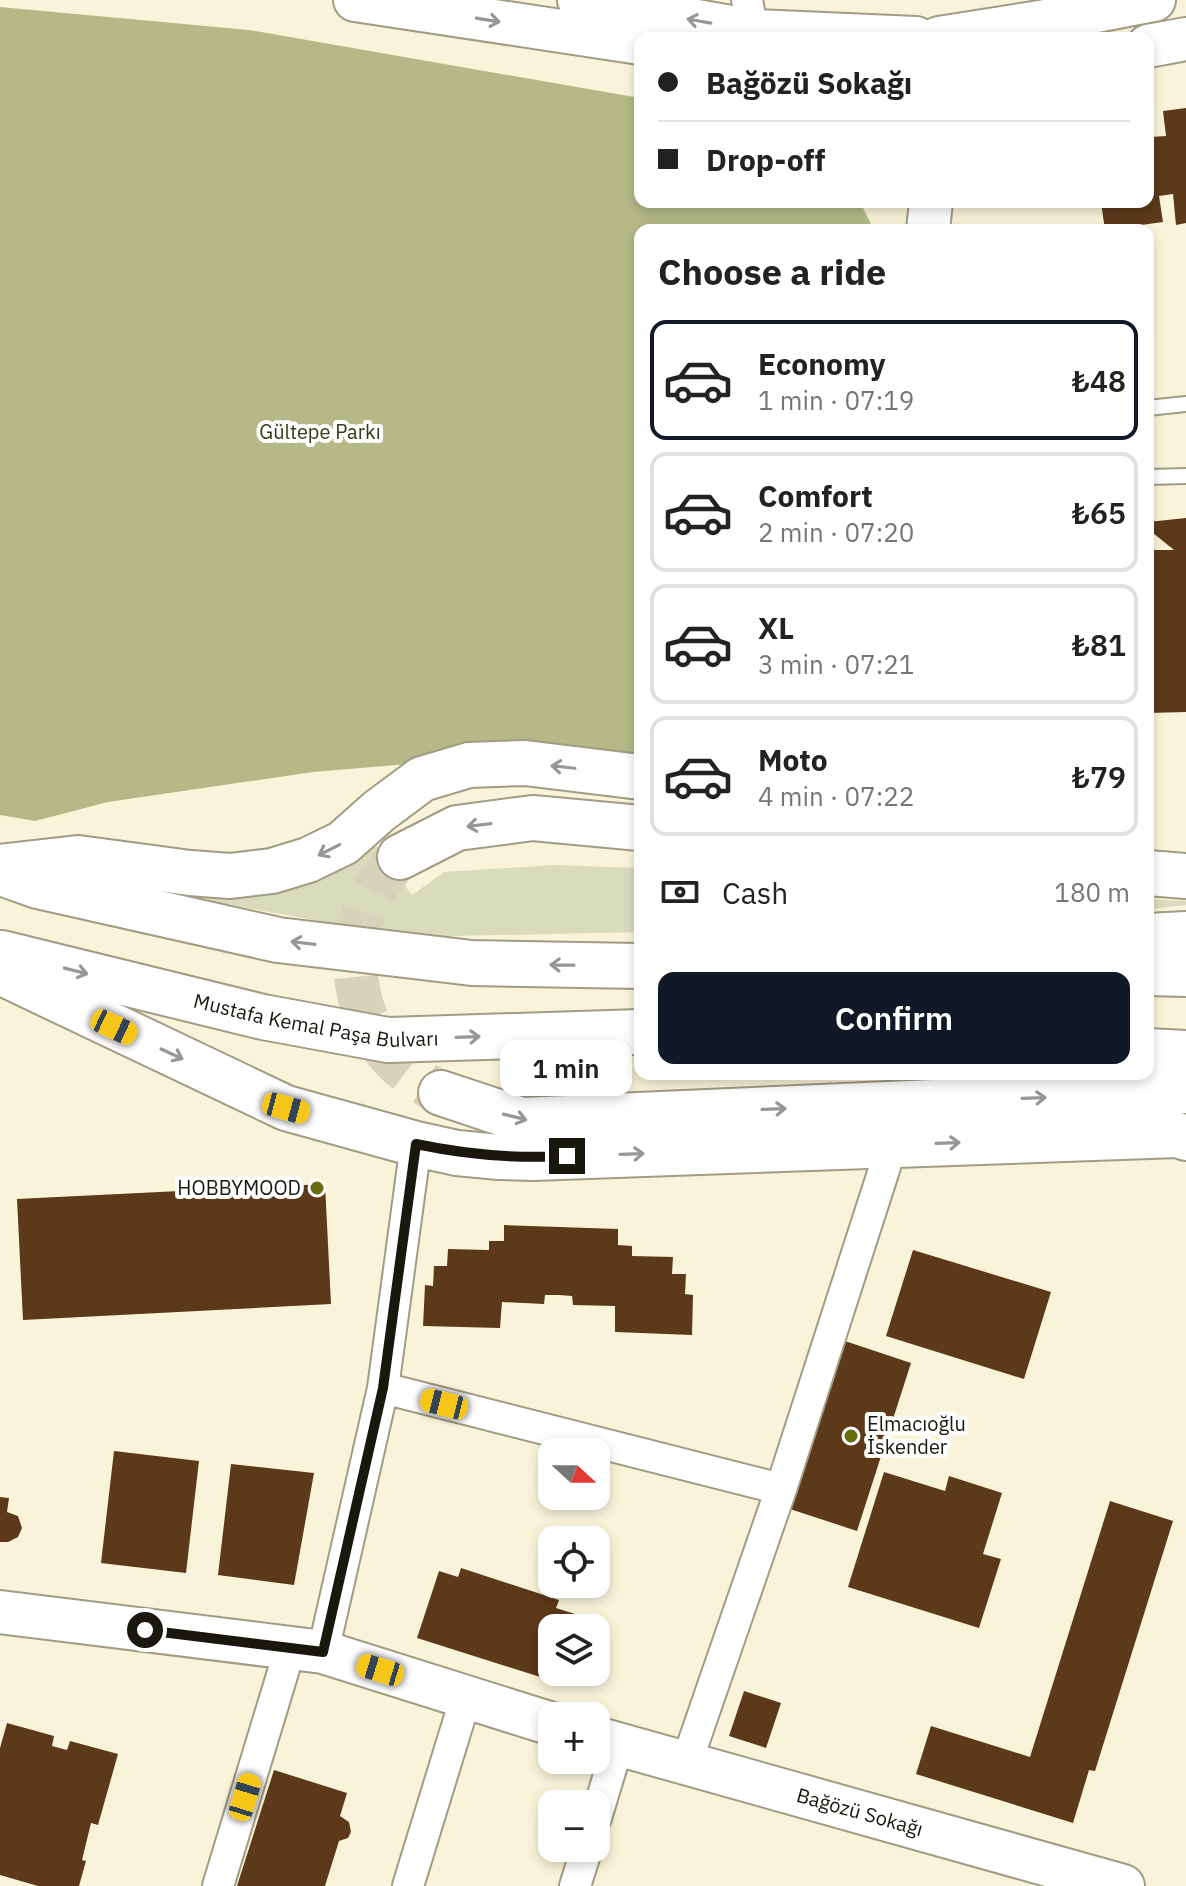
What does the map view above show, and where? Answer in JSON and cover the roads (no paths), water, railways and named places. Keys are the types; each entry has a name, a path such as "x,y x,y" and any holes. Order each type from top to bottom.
{"main road":[{"path":"0,870 78,858 230,876 272,871 308,860 343,843 422,779 469,765 525,763 634,776"},
{"path":"400,857 457,828 533,818 634,827"},
{"path":"0,870 38,886 278,940 472,963 634,966"},
{"path":"1154,936 1186,934"},
{"name":"Mustafa Kemal Paşa Bulvarı","path":"0,952 263,1017 388,1040 634,1032"},
{"path":"0,972 286,1108 457,1153 533,1158 1178,1135 1186,1138"},
{"path":"1154,973 1186,974"},
{"path":"1154,1027 1186,1027"},
{"path":"1154,1051 1186,1053"},
{"path":"441,1093 522,1120 1186,1091"}],"street":[{"path":"355,0 634,42"},
{"path":"579,0 750,15 873,32"},
{"path":"961,32 1039,11 1154,0"},
{"path":"1154,45 1186,39"},
{"path":"218,1886 306,1650 383,1388 416,1144"},
{"path":"686,1764 781,1489 892,1145"},
{"path":"383,1388 781,1489"},
{"path":"0,1612 306,1650 538,1720"},
{"path":"408,1886 466,1697"},
{"name":"Bağözü Sokağı","path":"610,1743 1123,1886"},
{"path":"575,1886 583,1862"}],"lane":[{"path":"1154,407 1186,404"},
{"path":"1154,477 1186,476"}],"tunnel":[{"path":"400,857 377,885 362,917 355,963 357,986 363,1008 384,1049 405,1070 441,1093"}],"place":[{"name":"HOBBYMOOD","path":"317,1188"},
{"name":"Elmacıoğlu İskender","path":"851,1436"}],"park label":[{"name":"Gültepe Parkı","path":"320,432"}]}
